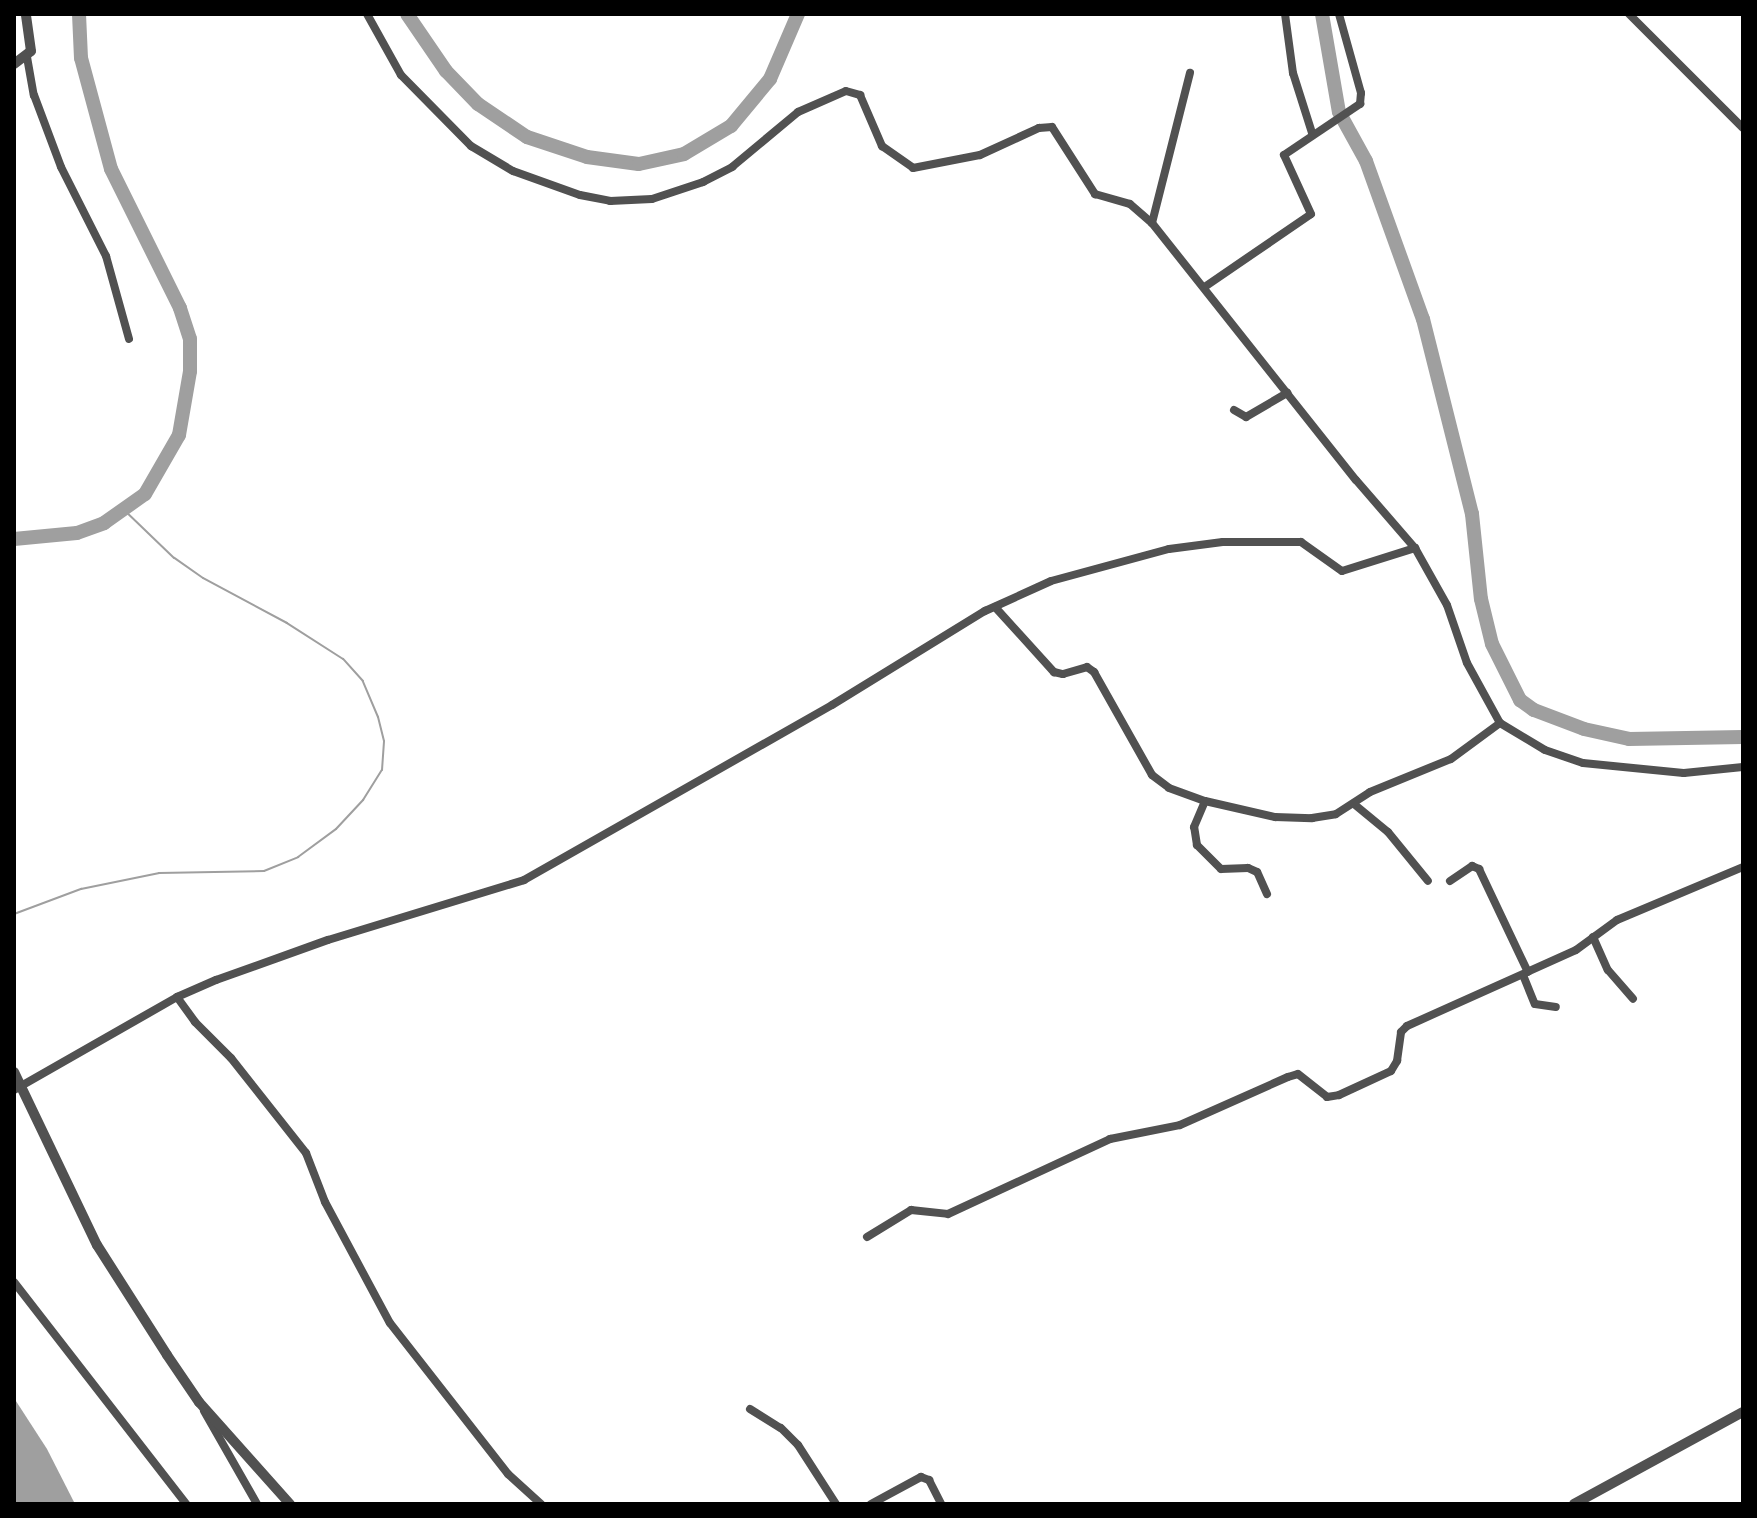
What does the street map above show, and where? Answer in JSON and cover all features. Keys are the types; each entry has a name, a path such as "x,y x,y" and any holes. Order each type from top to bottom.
{"street":[{"path":"26,14 30,42 27,57 34,95 61,167 106,256 129,339"},
{"path":"367,14 401,75 454,132 513,171 580,195 623,203 683,190 732,167 798,112 846,91 860,95 882,146 913,168 956,157 980,155 1039,128 1052,127 1095,194 1130,204 1152,223 1415,548 1442,594 1467,663 1500,723 1531,743 1583,763 1684,773 1743,767"},
{"path":"1285,14 1293,73 1312,133"},
{"path":"1206,286 1310,216 1284,155 1312,133 1360,104 1361,93 1339,14"},
{"path":"1629,14 1743,128"},
{"path":"14,64 27,57"},
{"path":"1152,223 1190,73"},
{"path":"1234,410 1246,417 1287,393"},
{"path":"18,1089 177,997 328,940 524,880 832,705 995,607 1051,581 1169,549 1255,540 1296,540 1308,544 1342,571 1350,571 1415,548"},
{"path":"995,607 1054,672 1063,674 1087,667 1094,672 1152,775 1169,788 1205,801 1275,817 1300,819 1336,814 1370,792 1451,759 1500,723"},
{"path":"1205,801 1194,827 1197,845 1221,869 1248,868 1257,872 1267,894"},
{"path":"1354,804 1388,832 1428,881"},
{"path":"1450,881 1472,866 1479,869 1526,974 1535,1004 1556,1007"},
{"path":"867,1237 911,1210 948,1214 1110,1139 1180,1125 1288,1077 1298,1074 1327,1097 1339,1095 1391,1071 1397,1061 1401,1032 1407,1026 1576,950 1617,920 1743,867"},
{"path":"1593,937 1608,970 1633,999"},
{"path":"177,997 195,1022 231,1058 306,1153 325,1202 390,1323 508,1474 541,1504"},
{"path":"14,1072 18,1089 97,1245 199,1402 257,1504"},
{"path":"14,1282 186,1504"},
{"path":"199,1402 290,1504"},
{"path":"750,1409 781,1428 798,1445 836,1504"},
{"path":"1574,1504 1743,1412"},
{"path":"871,1504 921,1477 929,1480 941,1504"}],"shaded area":[{"path":"14,1398 47,1449 75,1504 14,1504"}],"waterway":[{"path":"14,539 77,533 104,523 145,494 179,435 190,371 190,339 180,308 111,169 81,58 79,14"},
{"path":"407,14 446,71 478,104 527,137 587,157 639,164 684,154 731,126 770,79 798,14"},
{"path":"1322,14 1339,112 1366,161 1423,319 1472,514 1481,599 1492,644 1520,700 1534,710 1584,729 1629,739 1743,737"},
{"path":"14,914 81,889 159,873 264,871 298,857 336,829 363,800 382,770 384,741 378,717 363,681 343,659 287,623 203,578 174,558 123,509"}]}
